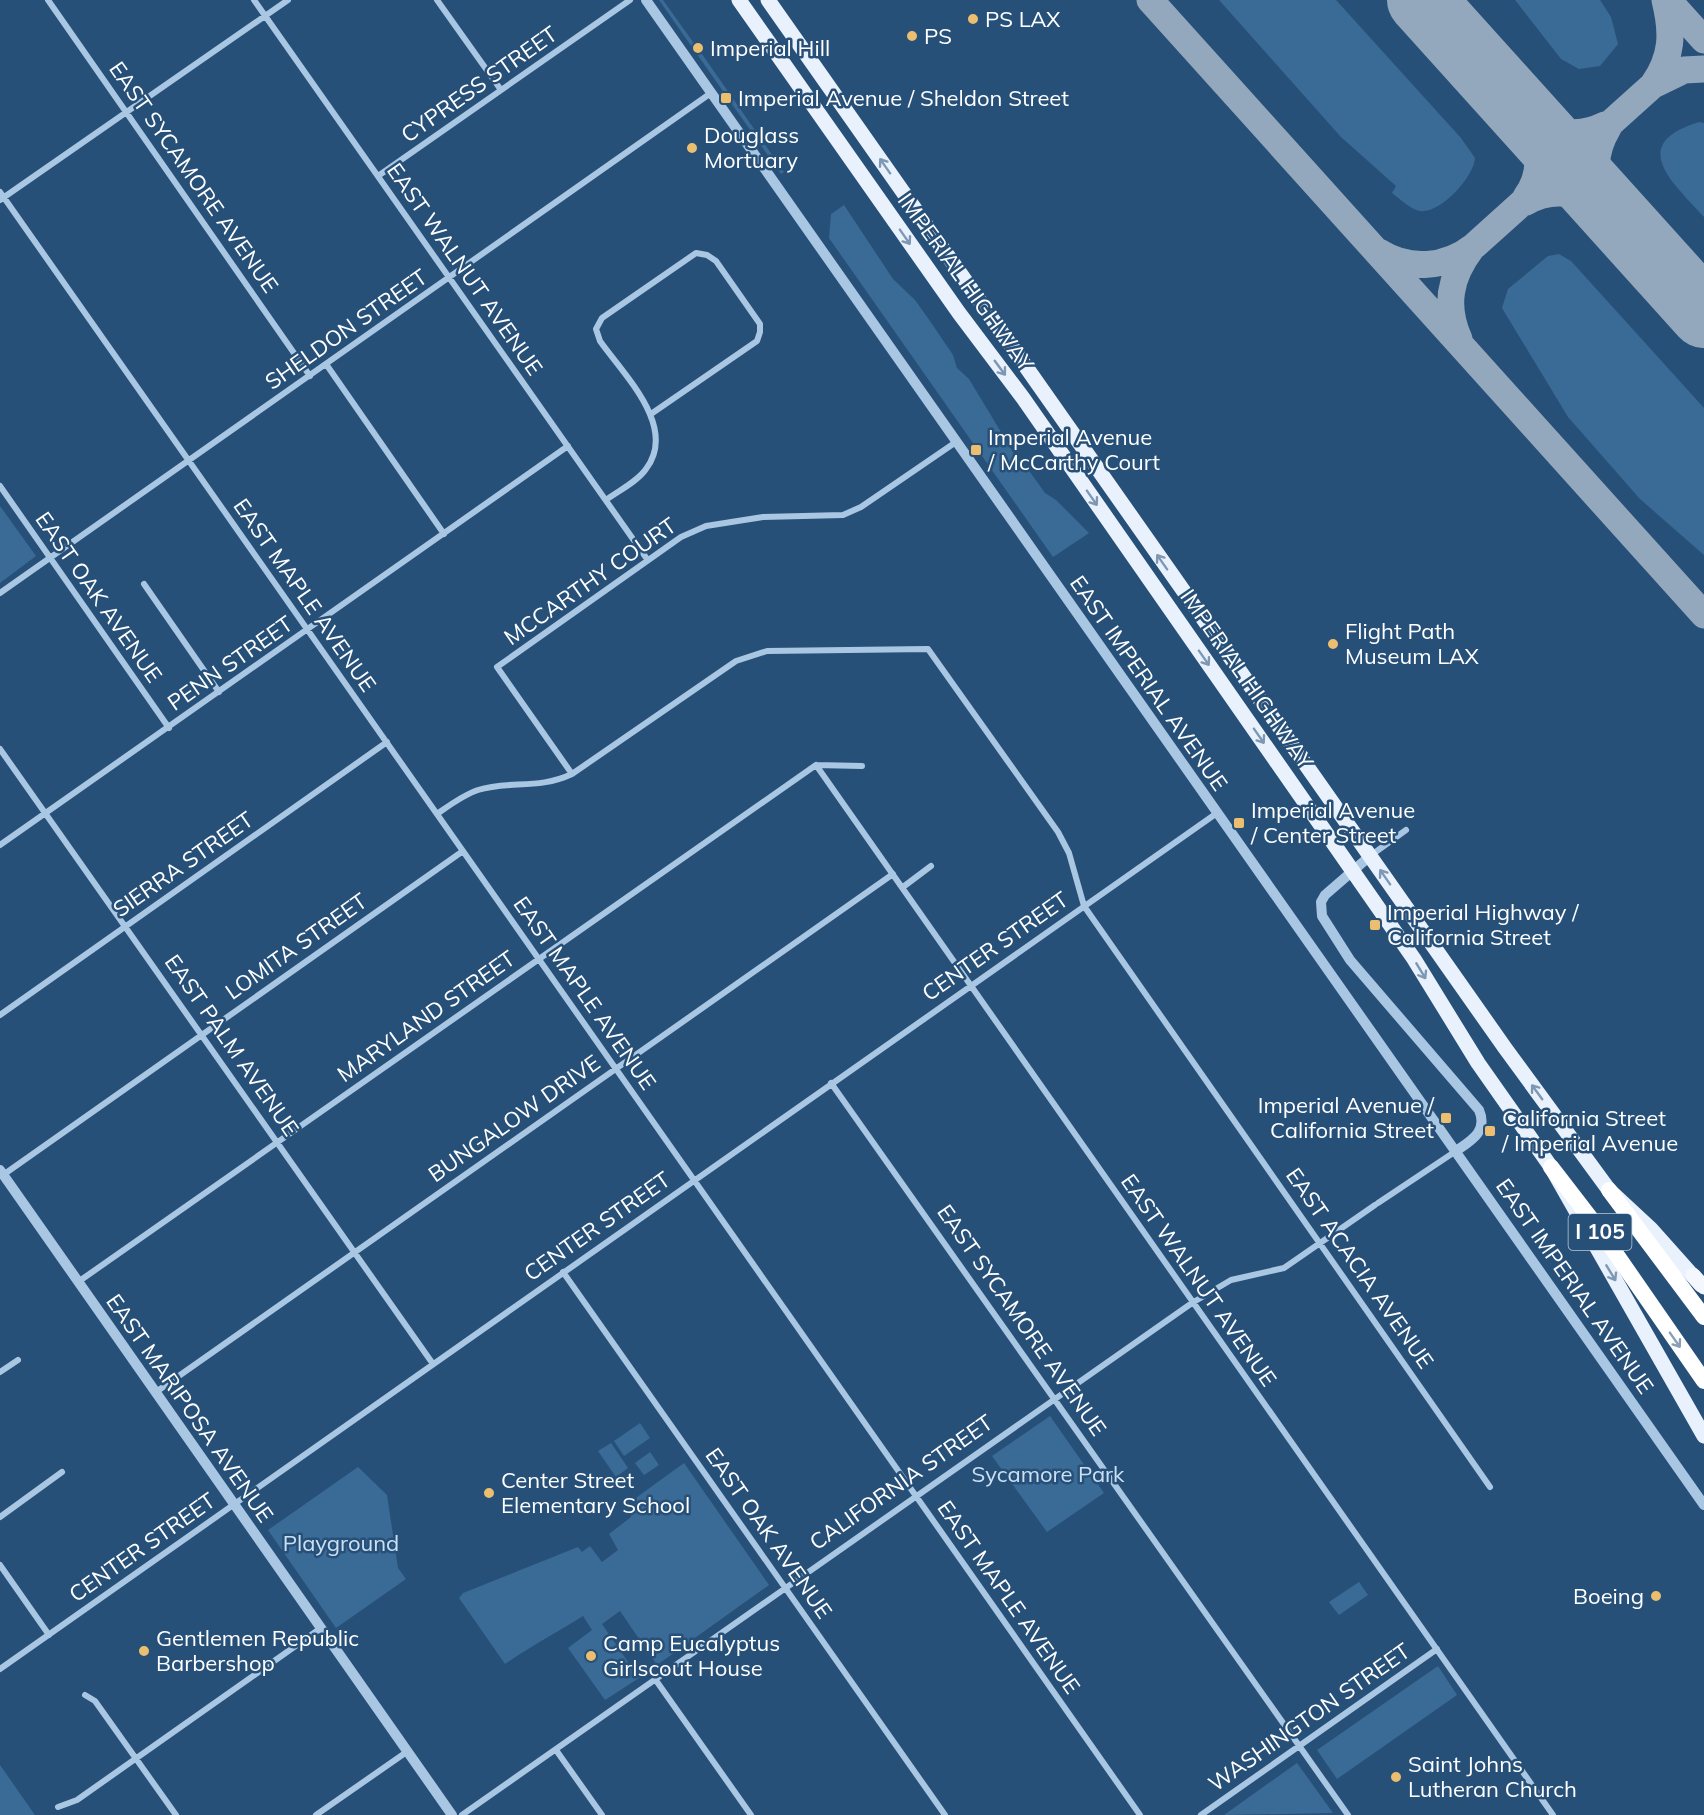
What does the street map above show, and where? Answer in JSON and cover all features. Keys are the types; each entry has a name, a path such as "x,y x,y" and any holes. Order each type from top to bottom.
{"highway":[{"name":"I 105","path":"1551,1167 1598,1228 1704,1382"},
{"name":"I 105","path":"1609,1190 1704,1317"},
{"path":"1693,1275 1704,1288"}],"main road":[{"name":"IMPERIAL HIGHWAY","path":"739,0 959,313 1023,398 1414,959 1478,1063 1551,1167 1704,1436"},
{"name":"IMPERIAL HIGHWAY","path":"768,0 1504,1048 1609,1190 1651,1229 1693,1275"},
{"path":"1023,398 1040,385"}],"street":[{"name":"EAST SYCAMORE AVENUE","path":"48,0 310,376"},
{"name":"EAST WALNUT AVENUE","path":"254,0 647,559"},
{"path":"1,196 288,0"},
{"path":"437,0 501,90"},
{"name":"CYPRESS STREET","path":"378,176 630,0"},
{"name":"EAST IMPERIAL AVENUE","path":"646,0 1704,1505"},
{"name":"SHELDON STREET","path":"0,593 711,93"},
{"name":"EAST MAPLE AVENUE","path":"1,196 1140,1815"},
{"path":"606,500 645,471 658,437 651,414 600,341 596,329 602,318 696,253 707,255 716,261 759,324 760,332 757,340 651,414"},
{"path":"326,364 444,534"},
{"name":"MCCARTHY COURT","path":"572,774 497,667 681,537 706,526 763,517 843,515 861,507 956,442"},
{"name":"PENN STREET","path":"0,845 568,446"},
{"name":"EAST OAK AVENUE","path":"0,486 169,728"},
{"path":"144,584 219,692"},
{"name":"EAST ACACIA AVENUE","path":"572,774 736,661 767,651 928,649 1058,832 1069,853 1084,906 1490,1487"},
{"name":"SIERRA STREET","path":"0,1015 387,742"},
{"name":"EAST PALM AVENUE","path":"0,749 433,1364"},
{"path":"816,765 862,766"},
{"name":"EAST WALNUT AVENUE","path":"816,765 1554,1815"},
{"name":"MARYLAND STREET","path":"78,1282 816,765"},
{"path":"437,814 453,802 480,789 550,783 572,774"},
{"name":"CENTER STREET","path":"0,1669 970,984 1217,813"},
{"name":"CALIFORNIA STREET","path":"462,1815 1192,1303 1231,1280 1284,1268 1322,1245 1479,1133 1483,1125 1479,1110 1350,960 1322,916 1321,902 1325,895 1370,856 1406,830"},
{"name":"LOMITA STREET","path":"2,1173 463,851"},
{"path":"903,887 931,866"},
{"name":"BUNGALOW DRIVE","path":"156,1392 893,874"},
{"name":"EAST SYCAMORE AVENUE","path":"831,1083 1348,1815"},
{"name":"EAST MARIPOSA AVENUE","path":"2,1173 452,1815"},
{"name":"EAST OAK AVENUE","path":"563,1272 945,1815"},
{"path":"0,1372 18,1360"},
{"path":"0,1517 62,1472"},
{"path":"0,1565 49,1635"},
{"path":"58,1807 77,1800 321,1628"},
{"name":"WASHINGTON STREET","path":"1201,1815 1437,1649"},
{"path":"656,1679 751,1815"},
{"path":"86,1695 95,1701 176,1815"},
{"path":"556,1750 602,1815"},
{"path":"316,1815 408,1751"}],"green space":[{"path":"659,0 663,0 693,42 699,46 702,54 784,172 781,174"},
{"path":"1219,0 1336,0 1461,138 1475,158 1469,175 1455,193 1437,207 1420,211 1405,204 1392,193 1396,186 1341,137"},
{"path":"1515,0 1600,0 1611,17 1618,44 1600,66 1579,69 1561,59"},
{"path":"1699,122 1704,123 1704,217 1669,177 1662,165 1661,152 1665,141 1677,131"},
{"path":"844,205 893,279 915,300 930,321 953,355 957,368 969,379 1016,457 1025,465 1045,493 1056,500 1089,533 1053,557 829,238 831,214"},
{"path":"1559,254 1571,261 1704,408 1704,555 1640,499 1568,417 1502,308 1508,289 1548,256"},
{"path":"0,506 36,556 0,583"},
{"name":"Sycamore Park","path":"1050,1416 1104,1493 1047,1532 992,1456"},
{"path":"640,1423 650,1438 624,1456 614,1441"},
{"path":"611,1443 628,1468 616,1477 598,1451"},
{"path":"650,1452 659,1465 644,1475 635,1463"},
{"path":"684,1463 769,1585 657,1665 620,1611 602,1624 639,1678 605,1700 568,1648 592,1630 583,1616 505,1664 459,1598 463,1593 578,1547 582,1552 590,1546 602,1562 618,1550 609,1534 631,1517 633,1500"},
{"name":"Playground","path":"358,1467 387,1495 398,1568 406,1579 336,1628 268,1530"},
{"path":"1359,1582 1368,1595 1339,1615 1329,1602"},
{"path":"1438,1666 1457,1695 1337,1779 1317,1750"},
{"path":"1297,1763 1333,1813 1224,1815"},
{"path":"0,1765 35,1815 0,1815"}],"taxiway":[{"path":"1150,0 1704,615"},
{"path":"1439,0 1511,99"},
{"path":"1653,85 1660,74 1670,44 1665,0"},
{"path":"1668,0 1704,40"},
{"path":"1379,252 1391,258 1415,264 1440,263 1463,253 1474,246 1653,85 1684,70 1704,69"},
{"path":"1518,106 1538,121 1558,131 1580,132 1605,125"},
{"path":"1521,110 1535,143 1538,164 1536,175 1526,197"},
{"path":"1608,128 1597,155 1598,178 1607,200 1622,223"},
{"path":"1526,202 1549,194 1572,194 1594,202 1614,216"},
{"path":"1459,339 1452,315 1452,292 1458,270 1471,249"}],"runway":[{"path":"1421,0 1704,314"}],"place":[{"name":"PS LAX","path":"973,19"},
{"name":"PS","path":"912,36"},
{"name":"Imperial Hill","path":"698,48"},
{"name":"Imperial Avenue / Sheldon Street","path":"726,98"},
{"name":"Douglass Mortuary","path":"692,148"},
{"name":"Imperial Avenue / McCarthy Court","path":"976,450"},
{"name":"Flight Path Museum LAX","path":"1333,644"},
{"name":"Imperial Avenue / Center Street","path":"1239,823"},
{"name":"Imperial Highway / California Street","path":"1375,925"},
{"name":"Imperial Avenue / California Street","path":"1446,1118"},
{"name":"California Street / Imperial Avenue","path":"1490,1131"},
{"name":"Center Street Elementary School","path":"489,1493"},
{"name":"Boeing","path":"1656,1596"},
{"name":"Gentlemen Republic Barbershop","path":"144,1651"},
{"name":"Camp Eucalyptus Girlscout House","path":"591,1656"},
{"name":"Saint Johns Lutheran Church","path":"1396,1777"}]}
